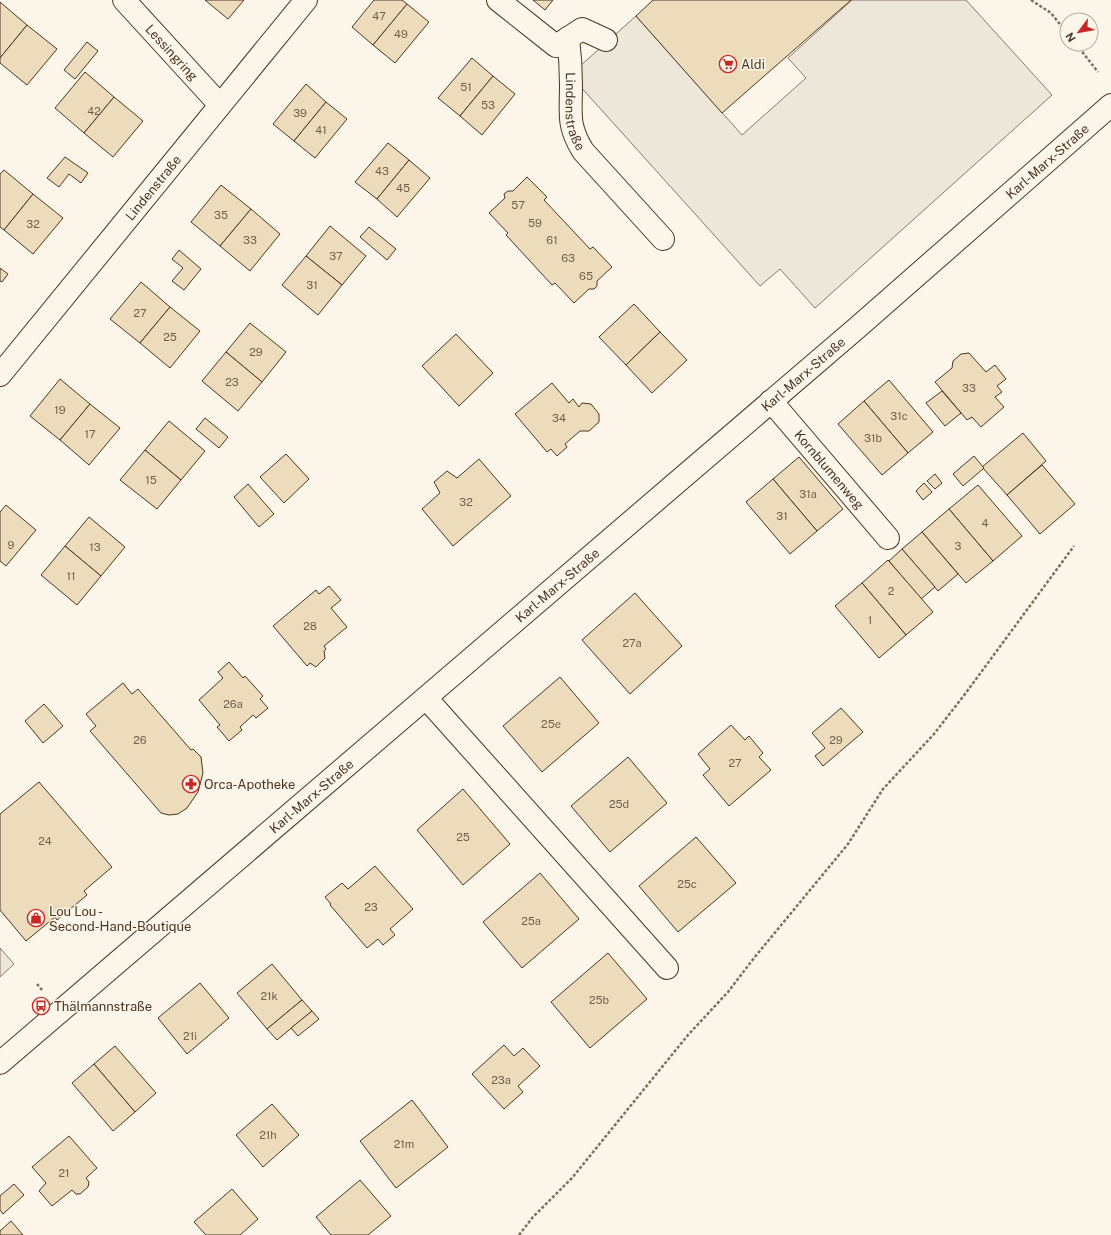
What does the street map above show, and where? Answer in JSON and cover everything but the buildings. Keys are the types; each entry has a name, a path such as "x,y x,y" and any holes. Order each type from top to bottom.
{"main road":[{"name":"Lessingring","path":"124,0 220,105"},
{"name":"Lindenstraße","path":"0,375 306,0"},
{"path":"498,0 556,46 582,29 606,40"},
{"name":"Lindenstraße","path":"568,38 571,86 569,112 575,138 584,151 663,239"},
{"name":"Karl-Marx-Straße","path":"0,1063 771,401 1111,105"},
{"name":"Kornblumenweg","path":"771,401 888,538"},
{"path":"426,698 667,968"}],"path":[{"path":"1031,0 1051,13 1059,23"},
{"path":"1082,52 1098,72"},
{"path":"519,1235 533,1217 572,1178 678,1046 728,992 754,958 848,844 883,789 934,734 1074,546"}],"shaded area":[{"path":"852,0 966,0 1052,95 815,308 780,269 760,286 570,75 636,16 742,135 806,78 788,58"},
{"path":"0,948 14,964 0,977"}],"place":[{"name":"Aldi","path":"728,64"},
{"name":"Orca-Apotheke","path":"191,784"},
{"name":"Lou Lou - Second-Hand-Boutique","path":"36,918"},
{"name":"Thälmannstraße","path":"41,1006"}]}
